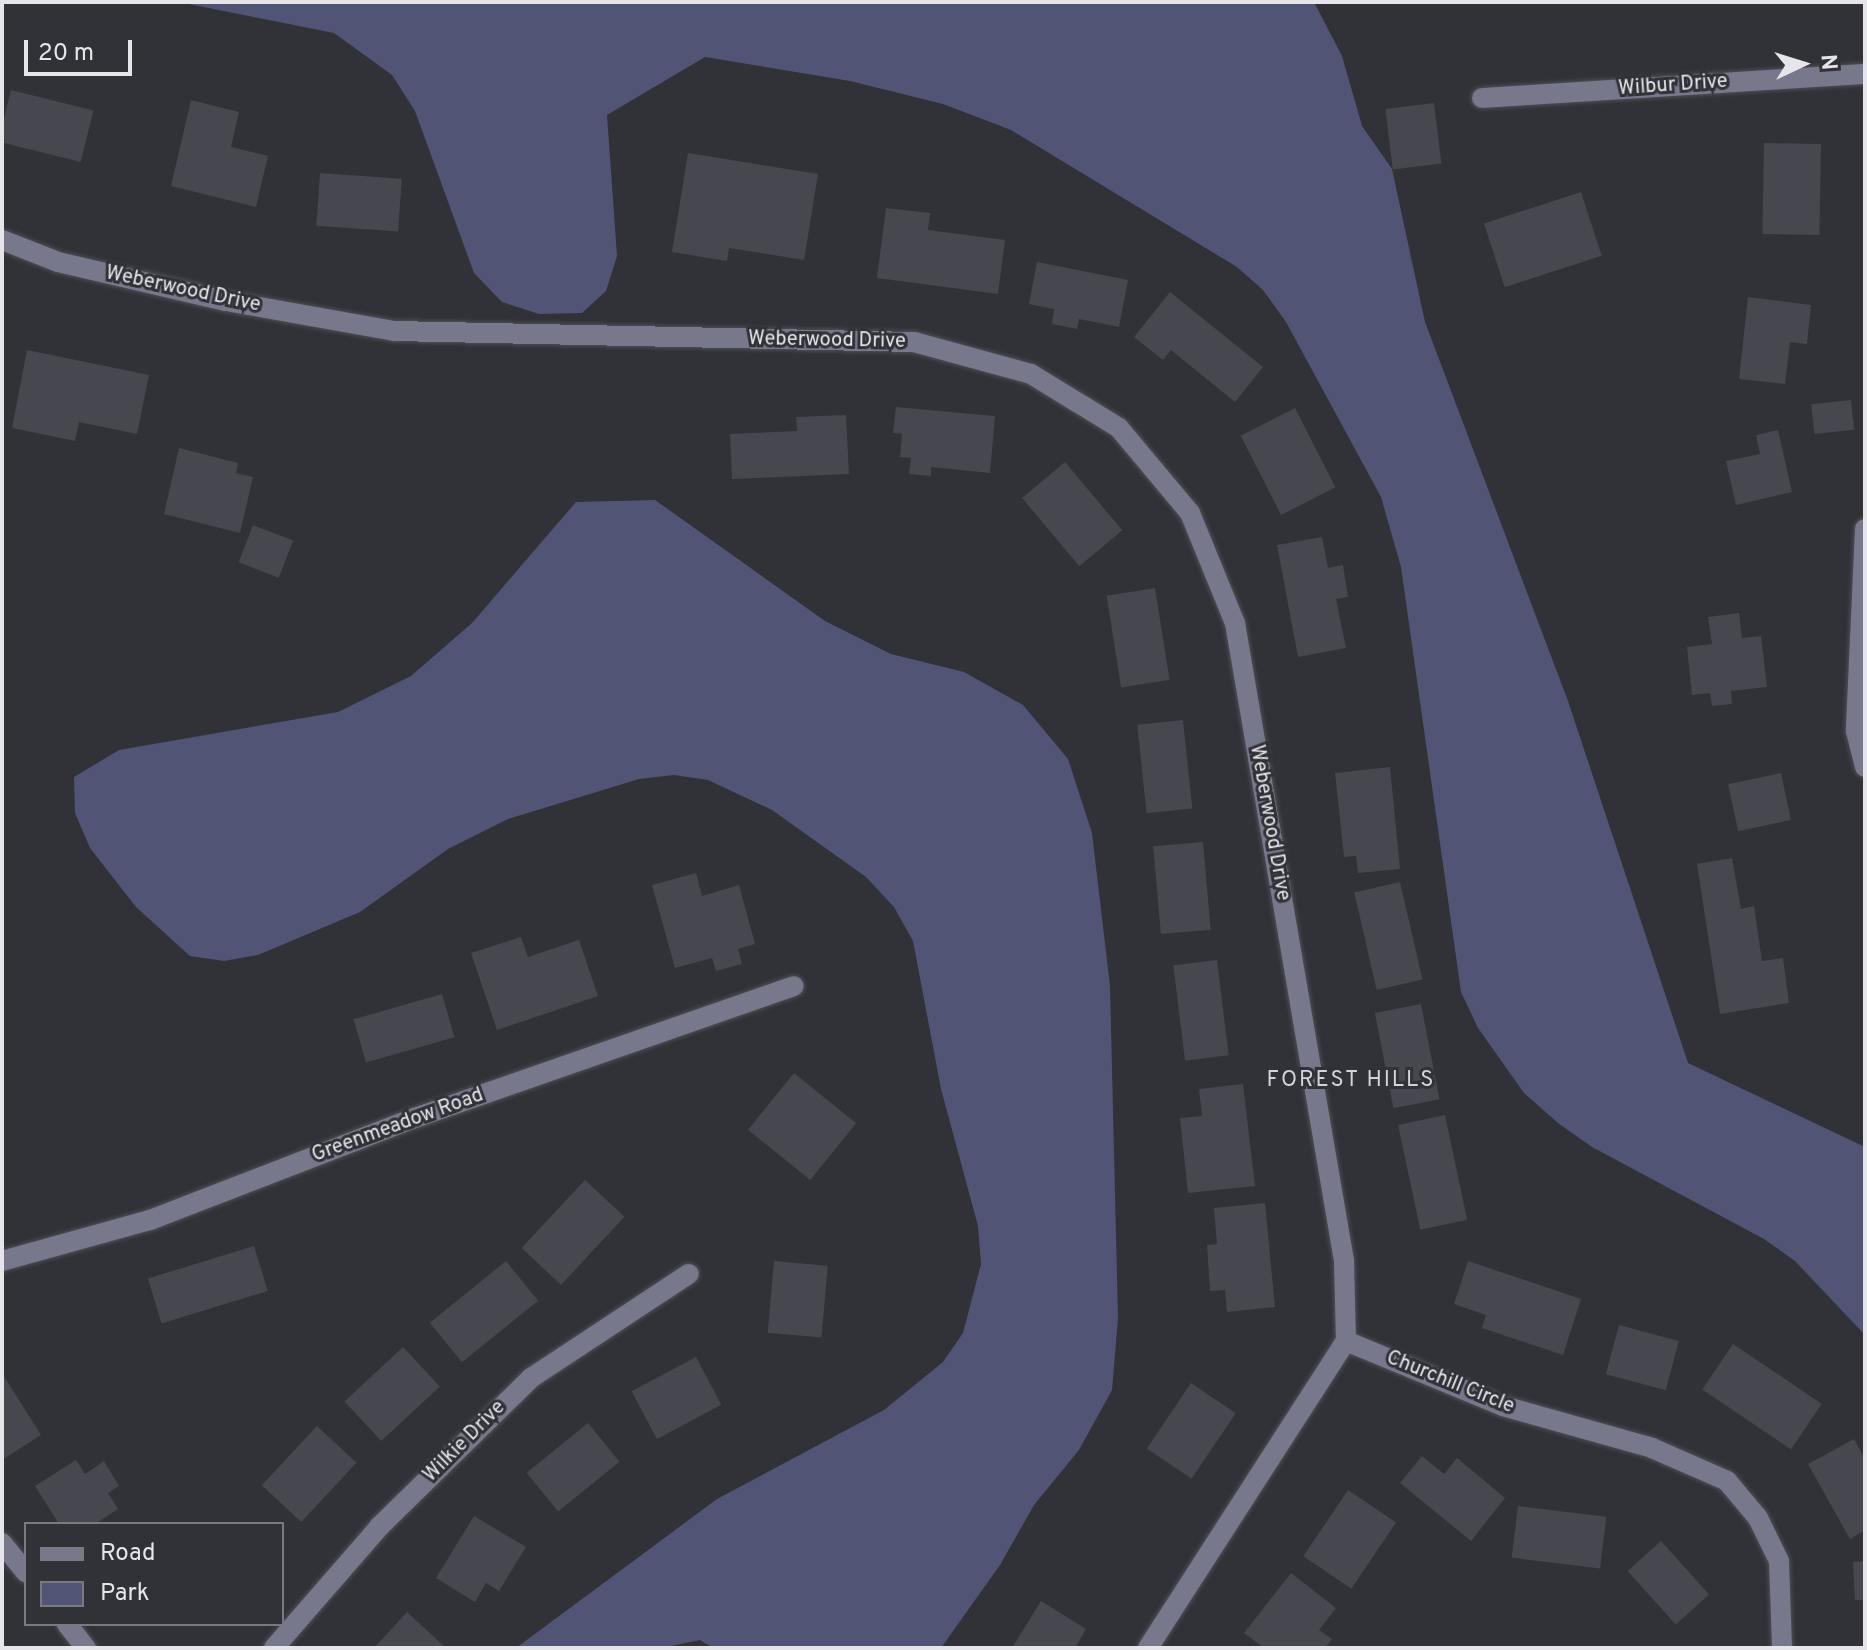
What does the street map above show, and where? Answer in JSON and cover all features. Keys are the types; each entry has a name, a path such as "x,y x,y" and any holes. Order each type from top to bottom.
{"street":[{"name":"Wilbur Drive","path":"1482,98 1865,74"},
{"name":"Weberwood Drive","path":"2,240 104,273 394,331 914,342 1031,374 1119,428 1190,513 1235,623 1344,1261 1346,1341"},
{"path":"1865,529 1856,731 1865,767"},
{"name":"Greenmeadow Road","path":"2,1261 150,1220 415,1118 794,986"},
{"name":"Wilkie Drive","path":"274,1648 379,1527 531,1378 689,1274"},
{"path":"1148,1648 1346,1341"},
{"name":"Churchill Circle","path":"1346,1341 1503,1406 1652,1448 1727,1481 1758,1518 1779,1561 1782,1648"},
{"path":"2,1543 24,1570"},
{"path":"69,1626 86,1648"}],"green space":[{"path":"179,2 1314,2 1342,56 1362,126 1392,169 1425,322 1568,701 1688,1063 1865,1147 1865,1335 1795,1261 1764,1239 1592,1147 1558,1123 1524,1093 1478,1028 1461,992 1401,567 1381,497 1286,322 1263,290 1237,267 1011,130 943,104 850,81 705,57 607,115 617,256 606,291 582,313 539,314 502,302 474,273 415,111 392,75 334,33"},
{"path":"655,500 825,621 891,654 964,672 1023,705 1068,759 1092,833 1110,986 1118,1318 1112,1390 1079,1450 1034,1505 1000,1565 941,1648 713,1648 700,1640 661,1648 516,1648 717,1499 884,1410 943,1362 963,1333 981,1264 978,1226 941,1089 913,941 894,907 866,877 772,810 708,780 674,775 639,779 508,819 448,849 360,912 258,955 224,961 190,956 136,907 90,848 75,813 74,777 119,750 338,712 411,676 472,623 576,502"}],"building":[{"path":"11,90 93,111 81,162 2,142 2,126"},
{"path":"191,100 239,112 231,147 268,156 256,207 171,186"},
{"path":"1434,103 1441,164 1393,170 1385,109"},
{"path":"1764,143 1821,144 1819,235 1762,234"},
{"path":"688,153 818,174 804,260 729,248 727,261 672,252"},
{"path":"320,173 402,179 398,232 316,226"},
{"path":"1581,192 1602,256 1505,287 1484,224"},
{"path":"886,208 930,213 928,230 1005,240 998,294 877,278"},
{"path":"1037,262 1128,280 1119,327 1079,319 1077,329 1052,324 1054,309 1029,304"},
{"path":"1170,292 1263,367 1235,402 1171,350 1163,360 1134,337"},
{"path":"1748,297 1811,305 1807,344 1790,342 1785,384 1739,379"},
{"path":"27,350 149,375 137,434 79,422 75,441 12,428"},
{"path":"1851,400 1854,430 1814,434 1811,404"},
{"path":"896,407 995,416 990,473 931,467 931,476 909,474 911,458 900,457 902,434 893,433"},
{"path":"1295,408 1335,487 1281,515 1241,436"},
{"path":"846,415 849,474 732,479 730,434 797,431 796,417"},
{"path":"1778,430 1792,492 1736,505 1726,461 1760,454 1756,435"},
{"path":"179,448 238,463 236,473 253,477 240,533 164,514"},
{"path":"1065,462 1122,530 1079,566 1022,498"},
{"path":"253,525 293,540 279,578 239,562"},
{"path":"1322,537 1328,568 1343,565 1348,597 1336,599 1346,648 1298,657 1277,545"},
{"path":"1155,588 1170,680 1121,688 1107,596"},
{"path":"1739,613 1742,638 1761,636 1767,687 1731,691 1732,704 1712,706 1710,693 1692,695 1687,647 1712,644 1708,617"},
{"path":"1183,720 1192,809 1147,813 1137,725"},
{"path":"1390,767 1400,869 1358,873 1356,856 1344,857 1335,773"},
{"path":"1781,773 1791,820 1738,831 1728,784"},
{"path":"1203,842 1211,930 1161,934 1153,846"},
{"path":"1732,858 1741,909 1754,906 1762,961 1783,958 1789,1003 1720,1014 1697,864"},
{"path":"696,873 702,896 739,885 755,944 738,949 742,964 716,971 712,958 675,968 652,885"},
{"path":"1400,882 1422,979 1377,990 1354,893"},
{"path":"521,937 528,957 579,940 598,996 497,1030 471,953"},
{"path":"1217,960 1229,1055 1185,1061 1173,965"},
{"path":"442,994 454,1037 366,1063 354,1019"},
{"path":"1421,1004 1440,1099 1393,1108 1375,1013"},
{"path":"794,1073 856,1123 810,1180 748,1130"},
{"path":"1243,1084 1255,1186 1188,1193 1180,1118 1202,1116 1199,1089"},
{"path":"1445,1115 1467,1220 1420,1230 1398,1125"},
{"path":"585,1180 624,1217 561,1285 522,1248"},
{"path":"1265,1203 1275,1307 1227,1312 1225,1290 1210,1291 1207,1245 1217,1244 1214,1208"},
{"path":"254,1246 268,1291 162,1323 148,1278"},
{"path":"506,1261 538,1301 462,1362 430,1323"},
{"path":"774,1261 828,1266 822,1337 768,1333"},
{"path":"1468,1261 1581,1299 1563,1355 1482,1328 1486,1315 1454,1304"},
{"path":"1619,1325 1679,1341 1666,1390 1606,1374"},
{"path":"1733,1344 1822,1404 1791,1449 1702,1390"},
{"path":"403,1347 440,1386 381,1441 344,1402"},
{"path":"696,1357 721,1405 657,1439 632,1391"},
{"path":"2,1373 41,1435 2,1460"},
{"path":"1191,1383 1236,1413 1192,1479 1147,1448"},
{"path":"588,1423 619,1462 558,1512 527,1473"},
{"path":"317,1426 356,1463 301,1522 262,1485"},
{"path":"1854,1439 1865,1459 1865,1530 1850,1539 1808,1464"},
{"path":"1422,1456 1444,1474 1457,1458 1505,1498 1471,1541 1400,1483"},
{"path":"76,1460 85,1474 104,1461 119,1486 108,1493 118,1509 98,1522 58,1522 35,1486"},
{"path":"1348,1490 1396,1522 1351,1589 1303,1556"},
{"path":"1518,1506 1606,1517 1600,1568 1512,1558"},
{"path":"474,1516 526,1547 499,1591 486,1583 475,1602 436,1578"},
{"path":"1661,1541 1709,1595 1676,1625 1628,1571"},
{"path":"1865,1561 1865,1600 1855,1600 1853,1562"},
{"path":"1291,1573 1336,1608 1319,1630 1332,1639 1325,1648 1264,1648 1244,1633"},
{"path":"1041,1601 1086,1629 1075,1648 1012,1648"},
{"path":"407,1612 446,1648 374,1648"}],"district":[{"name":"FOREST HILLS","path":"1351,1081"}]}
